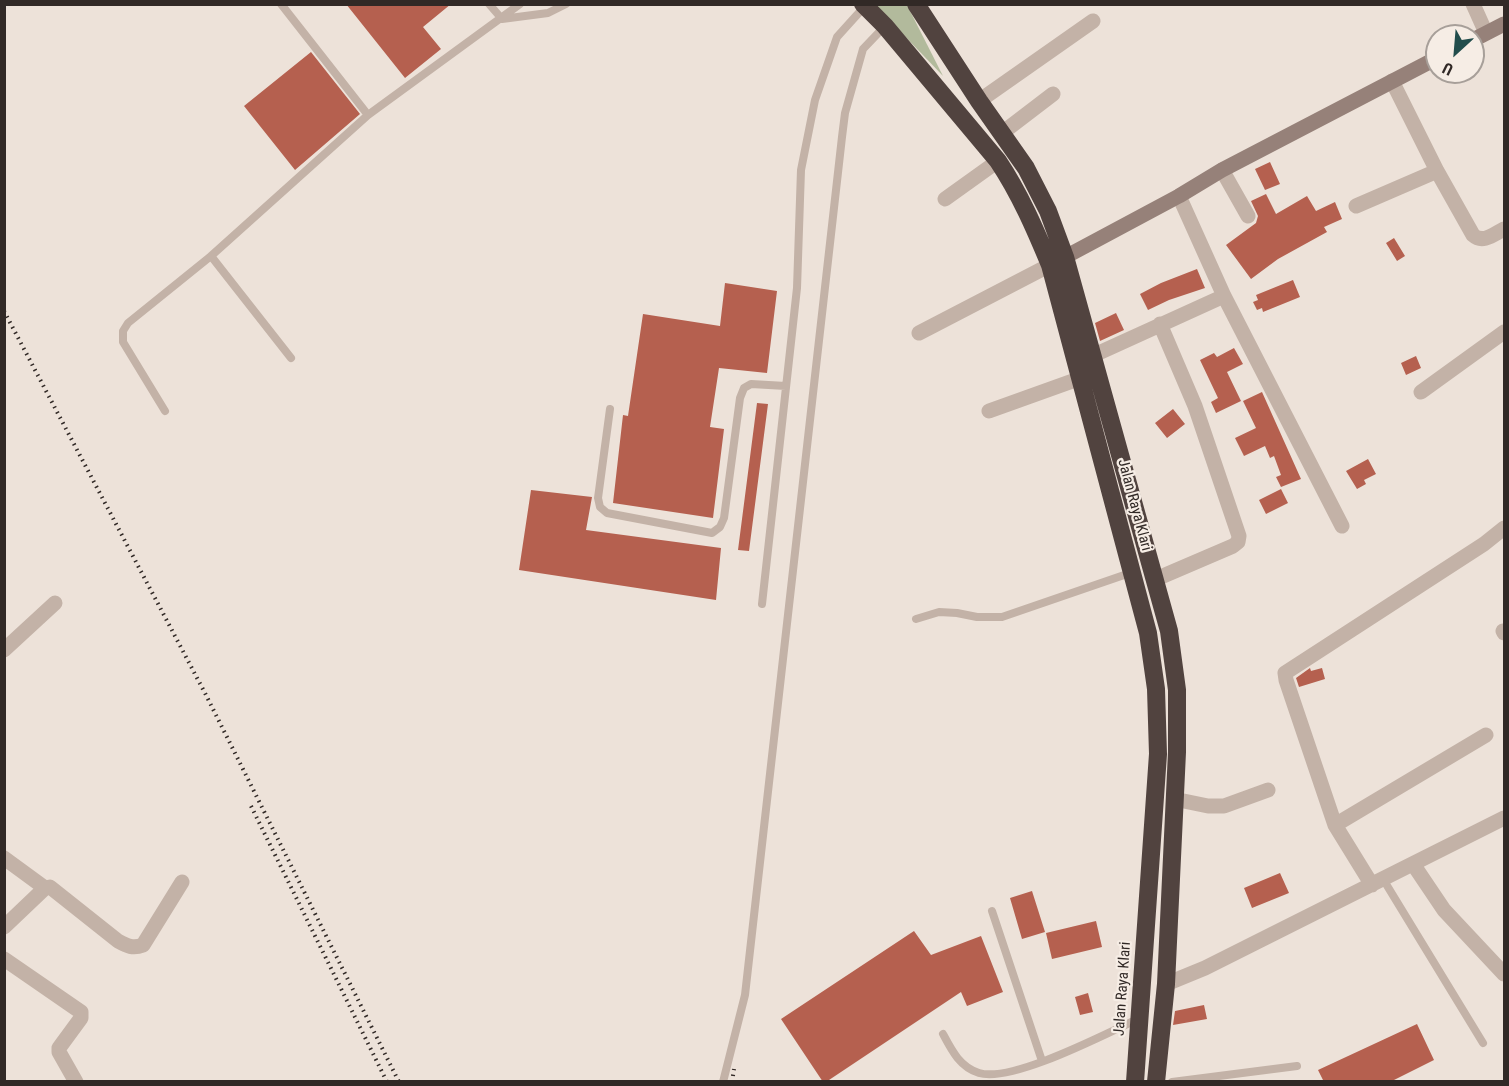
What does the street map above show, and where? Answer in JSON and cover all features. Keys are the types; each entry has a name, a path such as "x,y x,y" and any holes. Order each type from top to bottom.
{"highway":[{"name":"Jalan Raya Klari","path":"916,4 1026,168 1048,211 1081,378 1148,633 1156,689 1158,754 1135,1082"},
{"name":"Jalan Raya Klari","path":"864,5 885,26 998,161 1058,261 1092,356 1155,579 1169,631 1177,690 1178,752 1166,984 1156,1082"}],"street":[{"path":"1473,4 1477,24"},
{"path":"979,101 1093,21"},
{"path":"1485,34 1504,24"},
{"path":"919,333 1425,64"},
{"path":"1392,81 1437,171 1473,235 1482,239 1504,229"},
{"path":"1002,134 1053,94"},
{"path":"945,199 998,161"},
{"path":"1222,170 1248,216"},
{"path":"1356,206 1437,171"},
{"path":"1179,196 1224,296 1342,526"},
{"path":"1092,356 1224,296"},
{"path":"1155,579 1233,546 1238,542 1239,536 1195,406 1160,324"},
{"path":"1421,392 1504,332"},
{"path":"989,411 1081,378"},
{"path":"1378,882 1335,825 1285,673 1484,544 1504,528"},
{"path":"4,650 55,603"},
{"path":"1335,825 1486,735"},
{"path":"1174,799 1208,806 1224,806 1268,790"},
{"path":"1166,984 1205,968 1504,818"},
{"path":"4,858 45,888"},
{"path":"1413,864 1444,910 1504,974"},
{"path":"4,927 45,888 50,887 118,941 136,948 143,945 182,882"},
{"path":"4,959 81,1012 81,1018 59,1052 76,1082"}],"lane":[{"path":"281,4 368,115"},
{"path":"489,4 502,19"},
{"path":"165,411 123,342 123,331 128,323 211,256 368,115 502,19 519,4"},
{"path":"502,19 548,13 566,4"},
{"path":"762,604 797,288 801,170 815,100 837,37 864,5"},
{"path":"723,1082 745,995 843,129 863,49 885,26"},
{"path":"211,256 291,358"},
{"path":"610,409 598,498 600,507 607,513 712,532 720,527 724,518 740,398 744,388 751,384 786,386"},
{"path":"916,619 939,612 977,617 1002,617 1133,572"},
{"path":"1378,882 1483,1043"},
{"path":"992,911 1042,1061"},
{"path":"943,1034 961,1063 979,1073 995,1075 1016,1071 1042,1061 1140,1018"},
{"path":"1172,1082 1297,1066"}],"green space":[{"path":"875,5 907,5 943,76"}],"building":[{"path":"346,4 451,4 423,27 441,49 405,78"},
{"path":"311,52 360,114 295,170 244,106"},
{"path":"1270,162 1280,184 1265,190 1255,169"},
{"path":"1266,194 1276,214 1307,196 1316,211 1335,202 1342,219 1324,227 1327,232 1278,259 1251,279 1226,245 1256,223 1258,216 1251,201"},
{"path":"1394,238 1405,256 1397,261 1386,243"},
{"path":"1197,269 1205,288 1148,310 1140,294"},
{"path":"1293,280 1300,297 1263,312 1262,308 1257,310 1253,302 1258,300 1256,295"},
{"path":"725,283 777,291 767,373 719,368 710,427 724,429 713,518 613,503 623,415 628,416 643,314 720,326"},
{"path":"1116,313 1124,330 1100,341 1095,323"},
{"path":"1234,348 1243,364 1227,372 1241,401 1216,413 1211,402 1218,398 1200,360 1214,353 1217,357"},
{"path":"1416,356 1421,368 1406,375 1401,363"},
{"path":"1262,392 1301,479 1281,487 1276,477 1281,475 1274,456 1270,458 1265,446 1244,456 1235,438 1256,428 1243,401"},
{"path":"757,403 768,404 749,551 738,550"},
{"path":"1173,409 1185,424 1167,438 1155,423"},
{"path":"1368,459 1376,474 1364,480 1366,484 1357,489 1346,471"},
{"path":"1281,489 1288,503 1266,514 1259,500"},
{"path":"531,490 592,497 586,530 721,548 716,600 519,570"},
{"path":"1310,668 1311,671 1322,668 1325,679 1299,687 1296,678"},
{"path":"1280,873 1289,893 1252,908 1244,888"},
{"path":"1032,891 1045,932 1022,939 1010,898"},
{"path":"1096,921 1102,947 1052,959 1046,933"},
{"path":"914,931 931,955 981,936 1003,992 967,1006 961,992 823,1082 781,1019"},
{"path":"1088,993 1093,1012 1080,1015 1075,997"},
{"path":"1204,1005 1207,1019 1173,1025 1175,1011"},
{"path":"1417,1024 1434,1060 1390,1082 1324,1082 1318,1070"}],"railway":[{"path":"4,311 206,695 399,1082"},
{"path":"251,806 387,1082"},
{"path":"732,1082 734,1069"}]}
